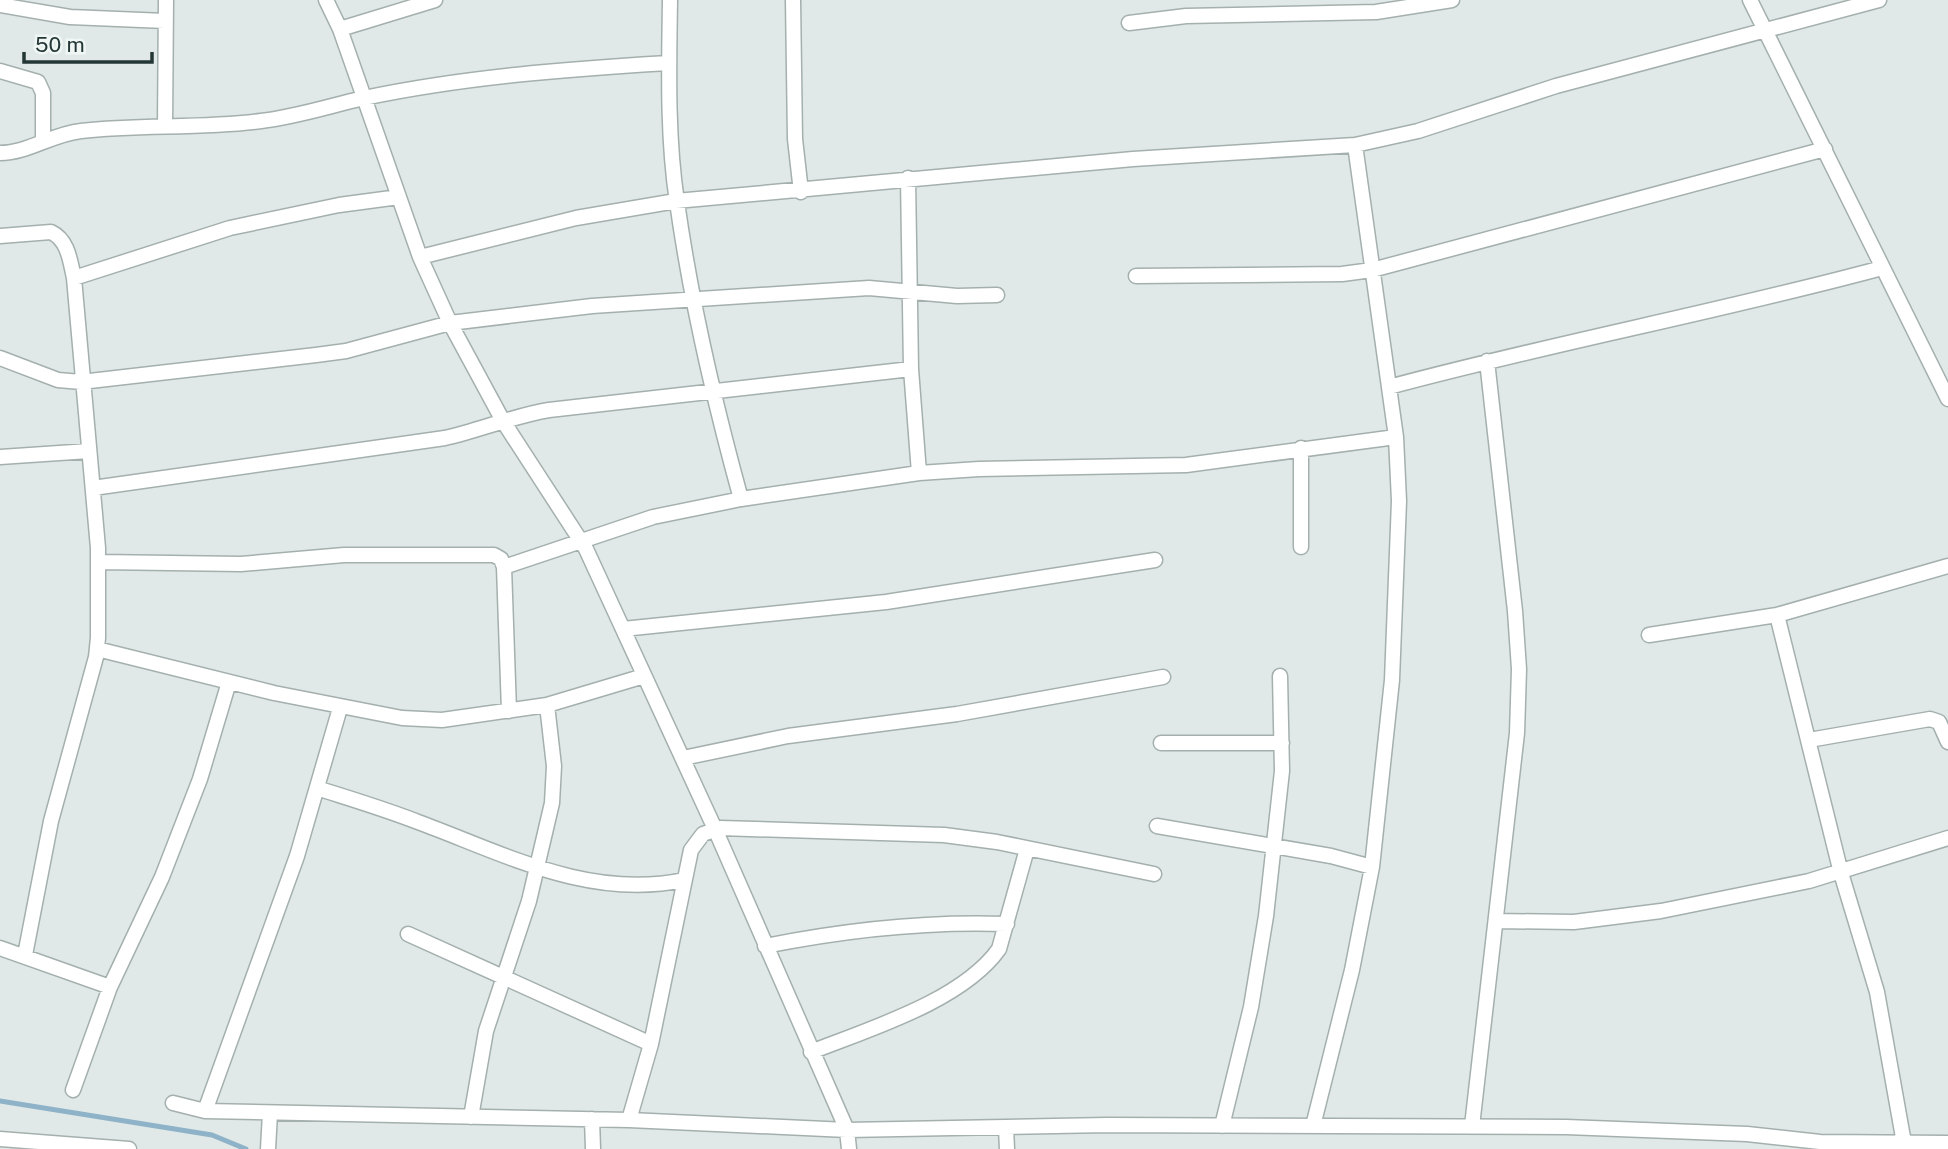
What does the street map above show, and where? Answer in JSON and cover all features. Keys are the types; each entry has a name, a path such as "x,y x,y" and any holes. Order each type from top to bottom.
{"street":[{"path":"165,126 166,0"},
{"path":"326,0 340,29 420,257 450,323 503,421 581,542 715,829 847,1130 849,1149"},
{"path":"340,29 435,0"},
{"path":"670,0 669,63 676,201 712,391 741,499"},
{"path":"793,0 795,139 801,192"},
{"path":"1129,23 1186,16 1376,12 1452,0"},
{"path":"1750,0 1948,399"},
{"path":"420,257 576,218 676,201 801,192 908,178 1355,145 1418,131 1556,86 1876,0"},
{"path":"0,5 70,17 165,21"},
{"path":"0,153 23,150 43,140 80,131 258,122 304,115 364,98 507,76 669,63"},
{"path":"0,71 38,82 43,93 43,140"},
{"path":"1313,1126 1352,970 1372,867 1392,680 1399,501 1396,437 1355,145"},
{"path":"1136,276 1342,274 1372,270 1825,149"},
{"path":"908,178 911,369 919,473"},
{"path":"74,278 230,228 339,205 399,197"},
{"path":"0,236 35,231 57,235 69,256 74,278 81,382 99,562 97,649 51,821 25,955"},
{"path":"1389,387 1487,360 1720,310 1882,268"},
{"path":"0,358 58,380 81,382 346,351 450,323 592,306 869,288 910,289 957,296 997,295"},
{"path":"1472,1126 1517,733 1519,669 1487,360"},
{"path":"93,488 445,438 549,410 911,369"},
{"path":"504,567 653,517 741,499 919,473 979,469 1186,465 1396,437"},
{"path":"1301,448 1301,547"},
{"path":"0,457 89,451"},
{"path":"99,562 241,564 344,555 477,553 498,556 504,567 509,710"},
{"path":"623,629 886,602 1155,560"},
{"path":"1649,635 1777,615 1948,566"},
{"path":"1777,615 1841,873 1877,992 1904,1143"},
{"path":"97,649 340,708 402,718 442,720 547,705 644,676"},
{"path":"1222,1126 1251,1007 1280,808 1280,676"},
{"path":"683,758 788,736 957,714 1163,677"},
{"path":"73,1090 110,987 162,877 195,791 229,682"},
{"path":"471,1117 486,1031 536,870 552,803 554,766 547,705"},
{"path":"205,1111 297,856 340,708"},
{"path":"1809,740 1930,719 1939,722 1948,742"},
{"path":"1161,743 1282,743"},
{"path":"317,788 416,821 536,870 590,882 647,885 684,880"},
{"path":"1157,826 1274,845 1372,867"},
{"path":"629,1120 651,1044 684,880 695,842 703,834 715,829 909,833 971,838 1154,874"},
{"path":"1497,921 1574,922 1661,911 1841,873 1948,838"},
{"path":"811,1052 885,1023 970,977 999,949 1027,849"},
{"path":"765,946 872,929 943,924 1007,924"},
{"path":"408,934 504,975 651,1044"},
{"path":"0,948 110,987"},
{"path":"173,1103 205,1111 270,1114 629,1120 847,1130 1107,1125 1472,1126 1667,1130 1820,1142 1948,1143"},
{"path":"268,1149 270,1114"},
{"path":"592,1119 593,1149"},
{"path":"1006,1128 1007,1149"},
{"path":"0,1139 129,1149"}],"waterway":[{"path":"0,1101 212,1135 246,1149"}]}
